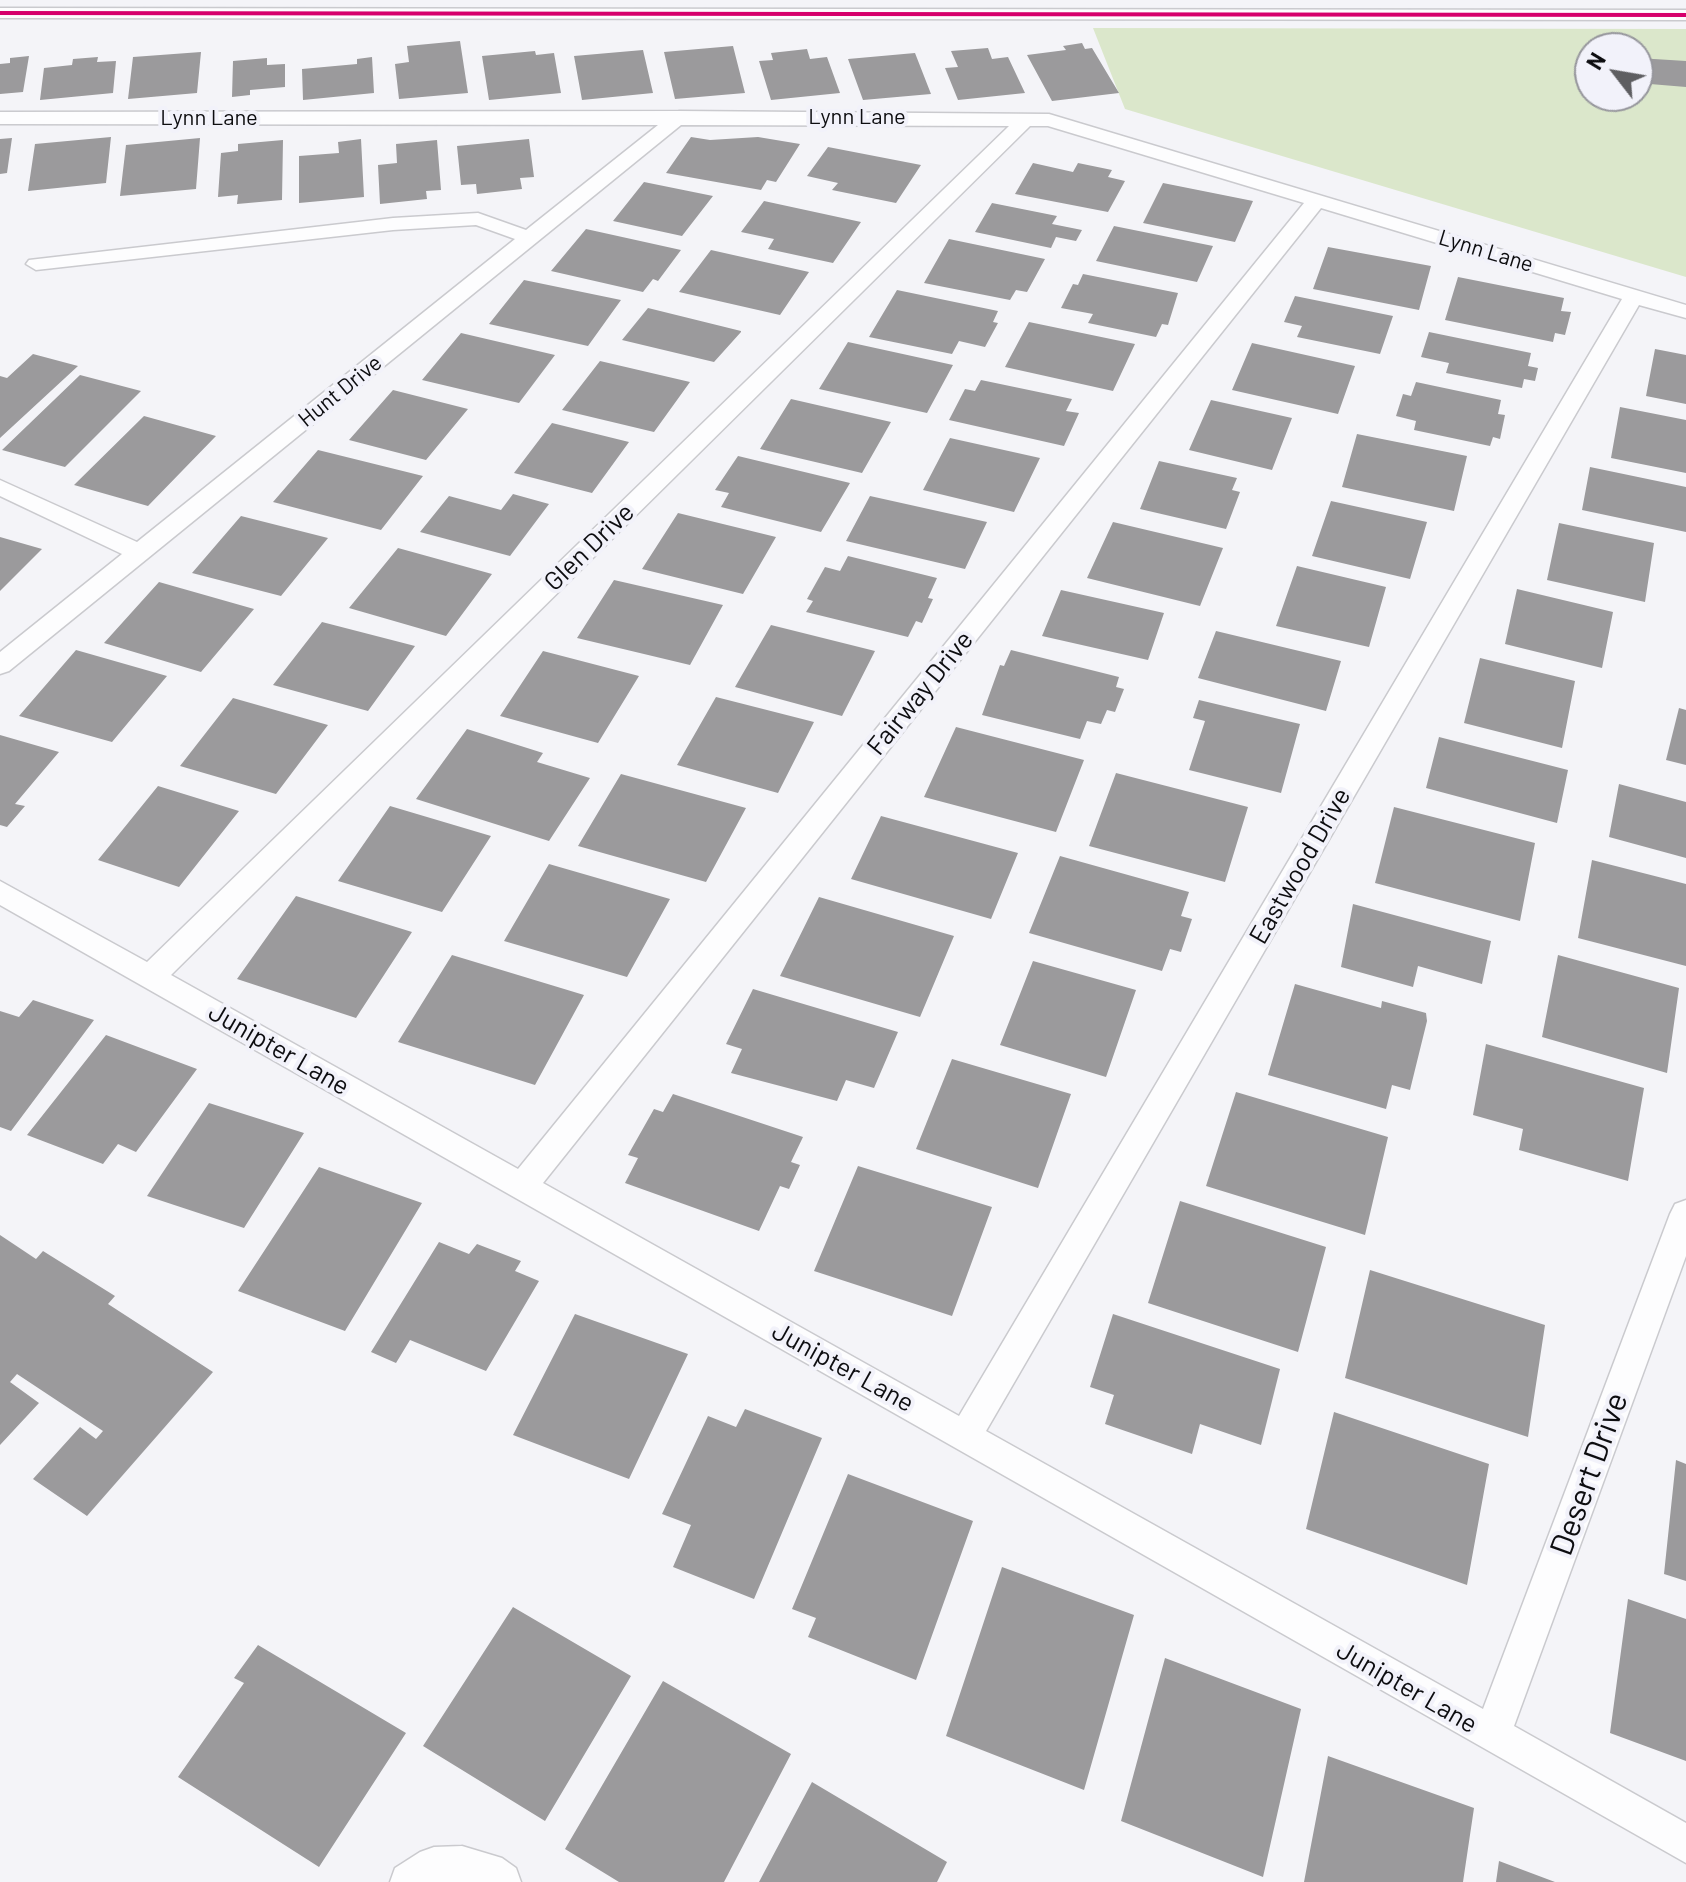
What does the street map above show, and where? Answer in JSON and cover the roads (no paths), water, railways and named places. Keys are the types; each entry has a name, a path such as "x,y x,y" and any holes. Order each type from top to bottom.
{"lane":[{"path":"0,13 1686,15"},
{"name":"Hunt Drive","path":"0,665 679,117"},
{"name":"Lynn Lane","path":"0,118 1027,118 1070,124 1686,312"},
{"name":"Glen Drive","path":"151,976 1027,118"},
{"name":"Fairway Drive","path":"522,1187 1318,199"},
{"path":"36,264 393,224 478,219 529,238"},
{"name":"Eastwood Drive","path":"965,1436 1634,296"},
{"path":"0,487 140,553"},
{"name":"Junipter Lane","path":"0,892 1686,1844"},
{"name":"Desert Drive","path":"1492,1735 1686,1214"},
{"path":"422,1874 462,1865 488,1872 502,1882"}]}
